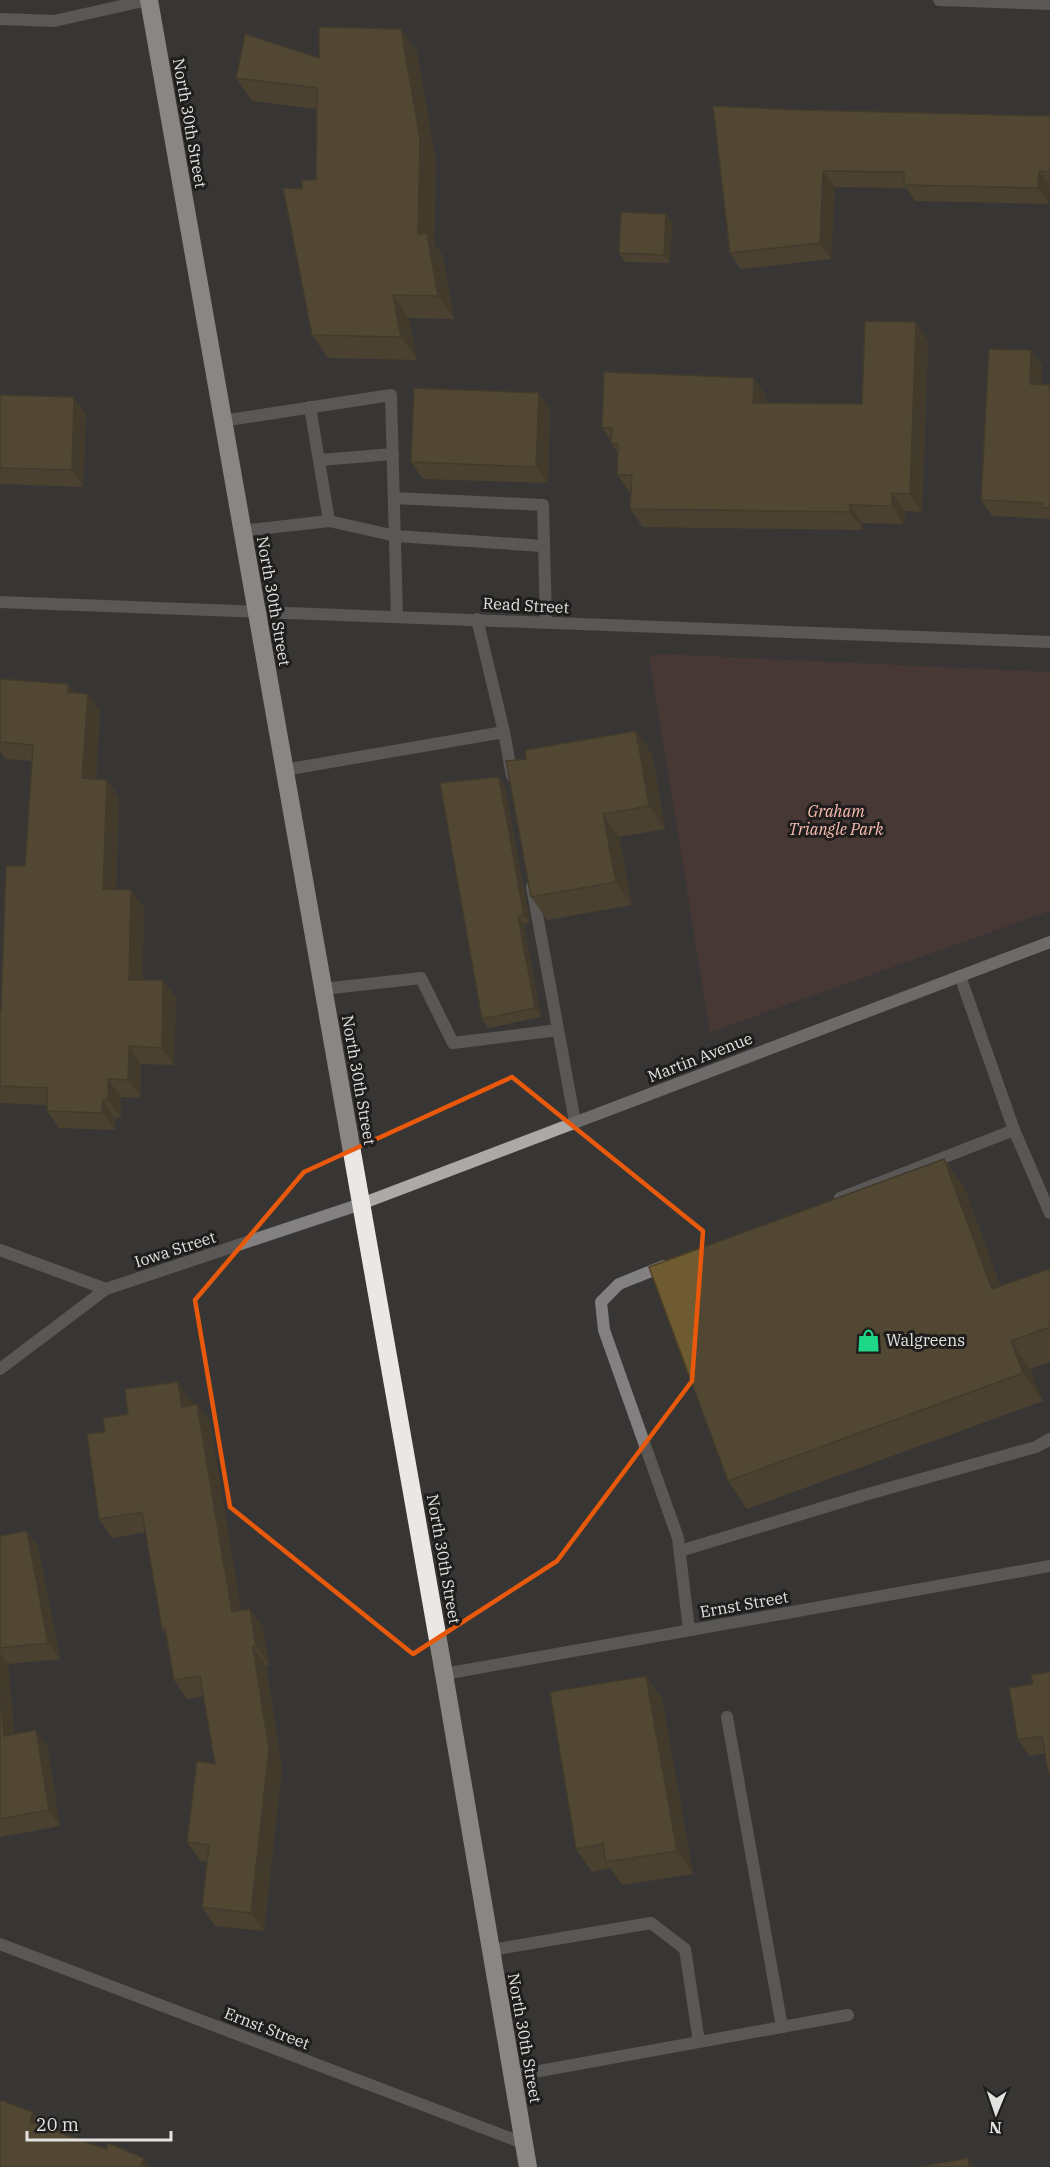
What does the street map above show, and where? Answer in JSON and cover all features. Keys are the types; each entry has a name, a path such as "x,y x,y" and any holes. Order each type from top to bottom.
{"highway":[{"name":"North 30th Street","path":"149,0 444,1674 528,2167"}],"main road":[{"name":"Martin Avenue","path":"361,1204 1050,942"}],"street":[{"path":"0,19 54,21 149,0"},
{"path":"939,0 1050,4"},
{"path":"222,421 391,395 397,616"},
{"path":"310,407 330,521"},
{"path":"320,460 393,454"},
{"path":"394,498 543,505 546,622"},
{"path":"242,531 330,521 396,536 543,546"},
{"name":"Read Street","path":"0,602 1050,642"},
{"path":"477,619 504,732 514,790"},
{"path":"284,771 504,732"},
{"path":"529,870 575,1122"},
{"path":"960,976 1014,1130 1050,1213"},
{"path":"323,989 421,978 453,1043 558,1030"},
{"path":"827,1203 1014,1130"},
{"name":"Iowa Street","path":"106,1289 361,1204"},
{"path":"0,1250 106,1289"},
{"path":"674,1263 618,1284 601,1302 604,1330 678,1538 689,1630"},
{"path":"0,1369 106,1289"},
{"path":"680,1551 868,1494 1036,1447 1050,1439"},
{"name":"Ernst Street","path":"444,1674 1050,1566"},
{"path":"727,1717 783,2026"},
{"path":"491,1950 651,1923 685,1949 699,2042"},
{"name":"Ernst Street","path":"0,1944 523,2143"},
{"path":"512,2076 848,2015"}],"highlighted area":[{"path":"512,1077 703,1231 692,1381 557,1561 413,1654 230,1507 195,1300 304,1172"}],"green space":[{"name":"Graham Triangle Park","path":"661,654 1050,672 1050,911 710,1032 649,656"}],"building":[{"path":"319,27 401,29 420,138 418,234 427,233 438,296 393,295 401,337 312,335 283,188 302,189 302,180 316,180 317,88 236,78 245,34 319,58"},
{"path":"713,106 1050,116 1050,172 1039,171 1038,188 904,185 904,172 823,171 820,243 730,253"},
{"path":"621,212 666,214 664,255 619,253"},
{"path":"865,321 916,322 910,494 892,493 892,506 850,505 850,512 630,509 632,475 617,475 618,444 611,443 612,428 602,428 604,372 754,378 753,403 862,404"},
{"path":"989,349 1031,350 1030,384 1050,385 1050,508 1042,508 1042,503 981,500"},
{"path":"414,388 539,393 536,467 411,462"},
{"path":"0,395 74,397 72,470 0,468"},
{"path":"0,679 68,684 68,692 88,694 82,778 107,780 103,889 131,890 129,980 163,980 162,1048 129,1046 128,1080 108,1079 108,1100 103,1100 102,1113 47,1111 47,1088 0,1086 0,1010 6,866 25,866 33,745 0,742"},
{"path":"636,731 649,806 603,814 616,882 531,897 506,761 526,759 525,750"},
{"path":"499,777 524,915 518,916 535,1008 482,1019 440,783"},
{"name":"Walgreens","path":"944,1159 992,1289 1049,1269 1050,1271 1050,1327 1011,1341 1023,1373 728,1481 649,1267"},
{"path":"178,1382 182,1407 197,1404 232,1612 250,1609 256,1646 253,1647 269,1749 251,1913 202,1907 209,1845 187,1842 197,1761 215,1764 200,1676 174,1680 165,1628 162,1629 142,1512 99,1519 87,1434 105,1432 103,1418 128,1414 125,1389"},
{"path":"27,1531 48,1643 0,1648 0,1536"},
{"path":"1050,1672 1050,1771 1048,1772 1042,1736 1018,1740 1009,1688 1033,1684 1031,1675"},
{"path":"646,1676 677,1851 606,1862 603,1844 576,1849 550,1692"},
{"path":"0,1686 4,1736 36,1730 49,1810 0,1819"},
{"path":"0,2100 33,2112 30,2122 106,2149 108,2143 144,2158 141,2165 147,2167 0,2167"},
{"path":"968,2158 969,2167 918,2167"}],"place":[{"name":"Walgreens","path":"868,1340"}]}
